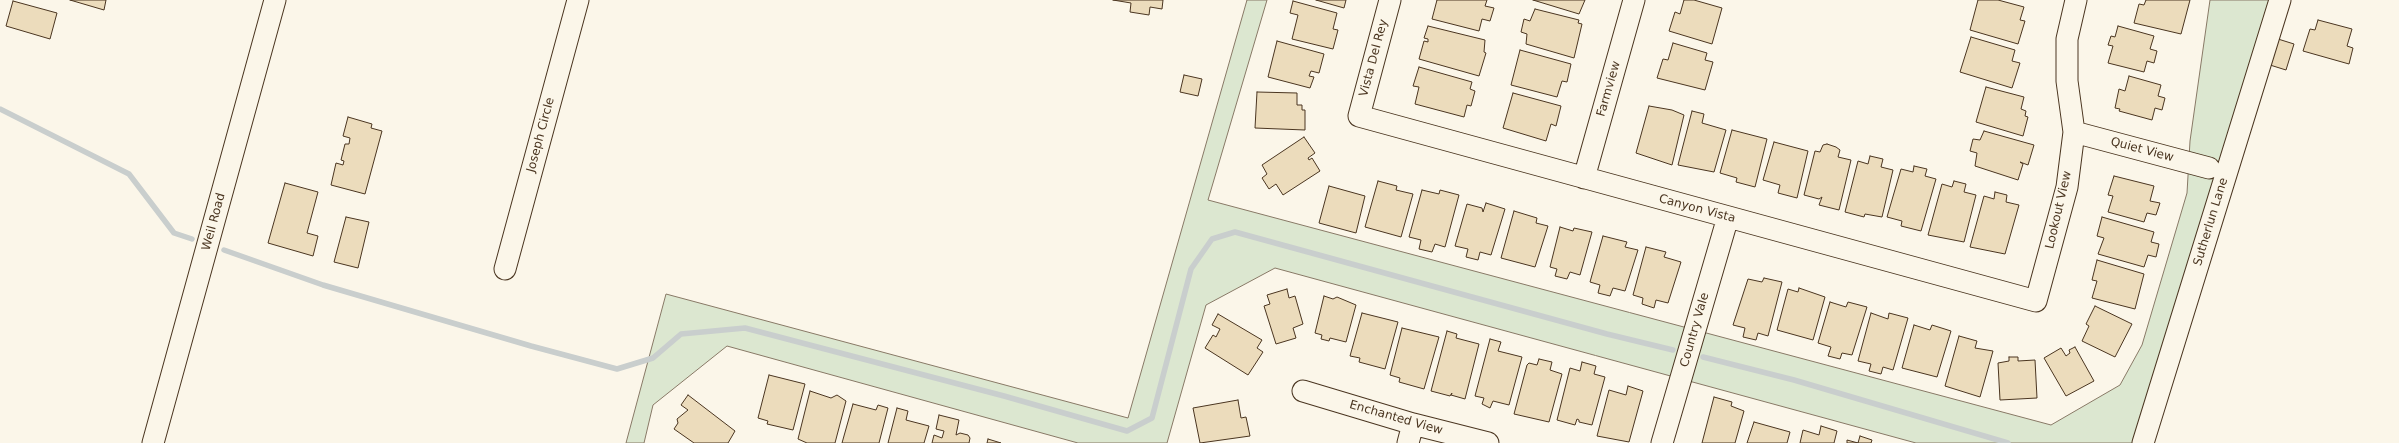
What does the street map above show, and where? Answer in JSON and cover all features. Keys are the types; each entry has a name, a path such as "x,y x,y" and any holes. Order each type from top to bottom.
{"street":[{"name":"Weil Road","path":"154,443 275,0"},
{"name":"Joseph Circle","path":"505,269 578,0"},
{"name":"Vista Del Rey","path":"1359,116 1390,0"},
{"name":"Farmview","path":"1584,178 1634,0"},
{"name":"Lookout View","path":"2036,301 2067,187 2074,132 2067,81 2067,39 2076,0"},
{"name":"Sutherlun Lane","path":"2143,443 2280,0"},
{"name":"Canyon Vista","path":"1359,116 2036,301"},
{"name":"Quiet View","path":"2074,132 2209,168"},
{"name":"Country Vale","path":"1662,443 1728,217"},
{"name":"Enchanted View","path":"1303,391 1411,434 1488,443"}],"green space":[{"path":"1247,0 1267,0 1208,200 2051,425 2120,385 2142,345 2187,193 2190,141 2210,0 2269,0 2135,443 1916,443 1275,268 1206,305 1167,443 1078,443 727,346 653,405 644,443 626,443 666,294 1128,418"}],"building":[{"path":"70,0 106,0 104,10"},
{"path":"1113,0 1163,0 1162,9 1150,7 1149,15 1130,12 1131,3"},
{"path":"1316,0 1346,0 1344,8"},
{"path":"1437,0 1487,0 1485,6 1494,8 1490,21 1482,19 1479,31 1432,19"},
{"path":"1533,0 1585,0 1579,14"},
{"path":"1684,0 1694,0 1722,8 1712,44 1669,31 1675,12 1680,14"},
{"path":"1978,0 1998,0 2024,7 2020,20 2025,21 2018,44 1970,30"},
{"path":"2146,0 2190,0 2181,34 2134,23 2139,4 2144,5"},
{"path":"13,1 57,13 50,39 6,26"},
{"path":"1293,1 1337,13 1333,29 1338,30 1333,49 1292,39 1298,15 1290,13"},
{"path":"1535,9 1579,20 1578,23 1582,24 1574,58 1526,44 1527,34 1521,32 1524,19 1530,21"},
{"path":"2318,20 2352,29 2347,46 2353,48 2349,64 2303,51 2310,29 2315,30"},
{"path":"1428,26 1485,40 1484,52 1486,53 1479,76 1419,59 1424,41 1428,42 1428,39 1424,38"},
{"path":"2118,26 2154,36 2150,49 2157,51 2154,63 2147,61 2144,72 2108,63 2113,46 2108,45 2111,36 2115,37"},
{"path":"1971,37 2015,50 2012,61 2020,63 2012,88 1960,72"},
{"path":"2278,39 2294,44 2286,70 2270,65"},
{"path":"1277,41 1324,54 1319,73 1311,71 1309,76 1314,77 1310,88 1268,77"},
{"path":"1673,43 1707,53 1705,60 1713,62 1705,90 1657,78 1663,59 1668,60"},
{"path":"1520,50 1571,64 1567,82 1562,81 1557,97 1511,85"},
{"path":"1419,67 1472,82 1470,89 1475,91 1471,106 1467,105 1464,117 1415,104 1419,87 1413,86"},
{"path":"1184,75 1202,79 1198,96 1180,92"},
{"path":"2129,76 2161,85 2158,96 2165,98 2162,110 2155,108 2152,120 2119,111 2120,109 2115,108 2119,89 2125,91"},
{"path":"1986,87 2024,97 2021,109 2026,111 2025,116 2028,117 2023,136 1976,122"},
{"path":"1257,92 1297,93 1297,105 1302,105 1302,110 1305,110 1305,130 1255,128"},
{"path":"1513,93 1561,106 1556,126 1551,124 1546,141 1503,128"},
{"path":"1649,106 1672,110 1684,115 1672,165 1636,153"},
{"path":"1692,111 1704,114 1702,123 1726,130 1714,172 1678,165"},
{"path":"348,117 372,124 371,128 382,131 365,194 331,185 336,163 343,165 344,161 341,160 345,144 349,144 350,138 343,136"},
{"path":"1732,130 1767,139 1755,187 1736,182 1737,178 1720,173"},
{"path":"1984,131 2034,145 2028,165 2020,162 2023,164 2018,180 1975,166 1977,153 1970,151 1973,139 1980,140"},
{"path":"1304,137 1315,153 1308,158 1309,160 1312,158 1320,171 1283,195 1276,184 1269,189 1262,178 1267,174 1262,165"},
{"path":"1774,142 1808,151 1797,198 1778,193 1780,185 1763,180"},
{"path":"1827,144 1840,150 1838,157 1851,160 1839,210 1819,205 1822,197 1819,199 1804,195 1815,151 1820,152 1823,145"},
{"path":"1870,156 1883,159 1881,167 1893,170 1882,217 1865,214 1864,217 1845,212 1858,161 1868,164"},
{"path":"1914,166 1927,169 1925,176 1936,179 1921,231 1901,226 1902,221 1887,217 1901,169 1913,172"},
{"path":"2114,176 2154,186 2150,201 2160,203 2156,215 2147,213 2144,222 2108,212 2113,196 2108,195"},
{"path":"1378,181 1397,186 1396,190 1413,194 1401,237 1365,227"},
{"path":"1954,181 1966,184 1964,192 1976,195 1964,242 1928,235 1942,184 1952,187"},
{"path":"285,183 318,192 307,233 318,236 313,256 268,243"},
{"path":"1329,186 1365,196 1356,233 1319,223"},
{"path":"1422,190 1439,194 1440,190 1459,195 1445,247 1435,244 1432,252 1419,249 1421,240 1409,237"},
{"path":"1995,192 2007,195 2006,202 2019,205 2005,254 1970,247 1984,196 1994,199"},
{"path":"1486,203 1505,209 1491,255 1480,252 1478,260 1466,257 1468,249 1455,246 1467,204 1482,208 1483,212"},
{"path":"1514,211 1537,218 1536,223 1548,226 1535,267 1501,258"},
{"path":"346,217 369,222 358,268 334,262"},
{"path":"2102,217 2154,232 2151,242 2159,244 2156,257 2148,255 2144,267 2098,254 2104,238 2097,236"},
{"path":"1560,227 1573,231 1574,228 1592,232 1580,275 1570,272 1567,279 1555,276 1557,269 1550,267"},
{"path":"1603,236 1627,242 1625,247 1638,250 1625,291 1613,288 1610,296 1598,293 1600,285 1590,282"},
{"path":"1646,247 1666,252 1664,257 1681,262 1668,303 1656,300 1654,308 1642,304 1643,298 1633,295"},
{"path":"2097,260 2144,274 2135,309 2092,298 2097,281 2092,280"},
{"path":"1764,278 1782,282 1768,336 1758,333 1756,340 1743,337 1745,328 1733,325 1748,279 1762,282"},
{"path":"1799,288 1825,297 1813,340 1777,330 1788,289 1798,292"},
{"path":"1287,289 1289,298 1295,296 1303,324 1293,328 1296,338 1276,344 1264,306 1270,304 1267,295"},
{"path":"1324,296 1333,299 1337,297 1356,305 1346,342 1330,338 1329,341 1321,339 1322,335 1315,333"},
{"path":"1830,302 1846,307 1848,302 1867,307 1852,355 1842,353 1840,359 1828,356 1831,347 1818,343"},
{"path":"2095,306 2132,324 2115,357 2082,341 2089,326 2086,324"},
{"path":"1362,313 1398,322 1385,369 1359,362 1360,358 1350,356"},
{"path":"1871,313 1888,319 1889,313 1908,318 1893,370 1883,367 1881,374 1869,371 1871,364 1858,361"},
{"path":"1218,314 1262,340 1257,348 1263,352 1248,375 1205,348 1213,335 1216,337 1220,329 1212,325"},
{"path":"1914,325 1930,330 1932,325 1951,331 1937,377 1902,368"},
{"path":"1402,328 1439,337 1424,389 1399,382 1400,378 1390,375"},
{"path":"1447,331 1457,334 1456,338 1479,344 1465,399 1451,395 1452,393 1450,396 1431,391"},
{"path":"1959,336 1977,341 1975,348 1993,351 1980,397 1945,386"},
{"path":"1490,339 1501,342 1498,351 1522,357 1509,405 1493,401 1490,408 1482,404 1484,398 1475,396"},
{"path":"2075,347 2094,381 2066,396 2044,358 2061,348 2066,356 2070,353 2069,350"},
{"path":"2009,357 2018,357 2018,361 2035,360 2037,398 2000,400 1998,363 2009,361"},
{"path":"1539,359 1552,362 1550,370 1562,374 1549,422 1514,414 1527,365 1529,363 1537,365"},
{"path":"1582,362 1596,366 1594,374 1605,377 1592,425 1579,422 1577,419 1575,425 1557,420 1570,368 1580,371"},
{"path":"769,375 805,384 793,430 767,424 768,421 758,418"},
{"path":"1628,386 1643,391 1629,442 1597,436 1609,390 1626,395"},
{"path":"810,391 831,398 837,395 846,401 835,443 807,443 798,439"},
{"path":"688,395 735,431 728,443 694,443 674,429 678,423 677,419 688,410 681,405"},
{"path":"1714,397 1732,402 1731,406 1744,411 1735,443 1702,443"},
{"path":"1238,400 1241,418 1246,417 1250,436 1200,443 1193,408"},
{"path":"853,404 876,410 878,405 888,408 879,443 842,443"},
{"path":"897,408 908,411 906,420 929,426 924,443 888,443"},
{"path":"939,415 959,420 956,435 960,433 968,435 970,438 969,443 932,443 934,435 942,438 944,431 936,429"},
{"path":"1754,422 1790,432 1787,443 1747,443"},
{"path":"1821,426 1837,431 1834,443 1800,443 1803,430 1819,435"},
{"path":"1860,436 1872,440 1871,443 1858,443"},
{"path":"988,439 1001,443 987,443"},
{"path":"1847,440 1858,443 1847,443"}],"waterway":[{"path":"0,109 129,174 174,233 192,239"},
{"path":"224,250 323,285 531,346 617,369 653,358 681,334 745,328 1004,396 1127,431 1152,418 1191,269 1212,239 1235,232 1607,334 1673,350"},
{"path":"1703,357 1794,380 2008,443"}]}
